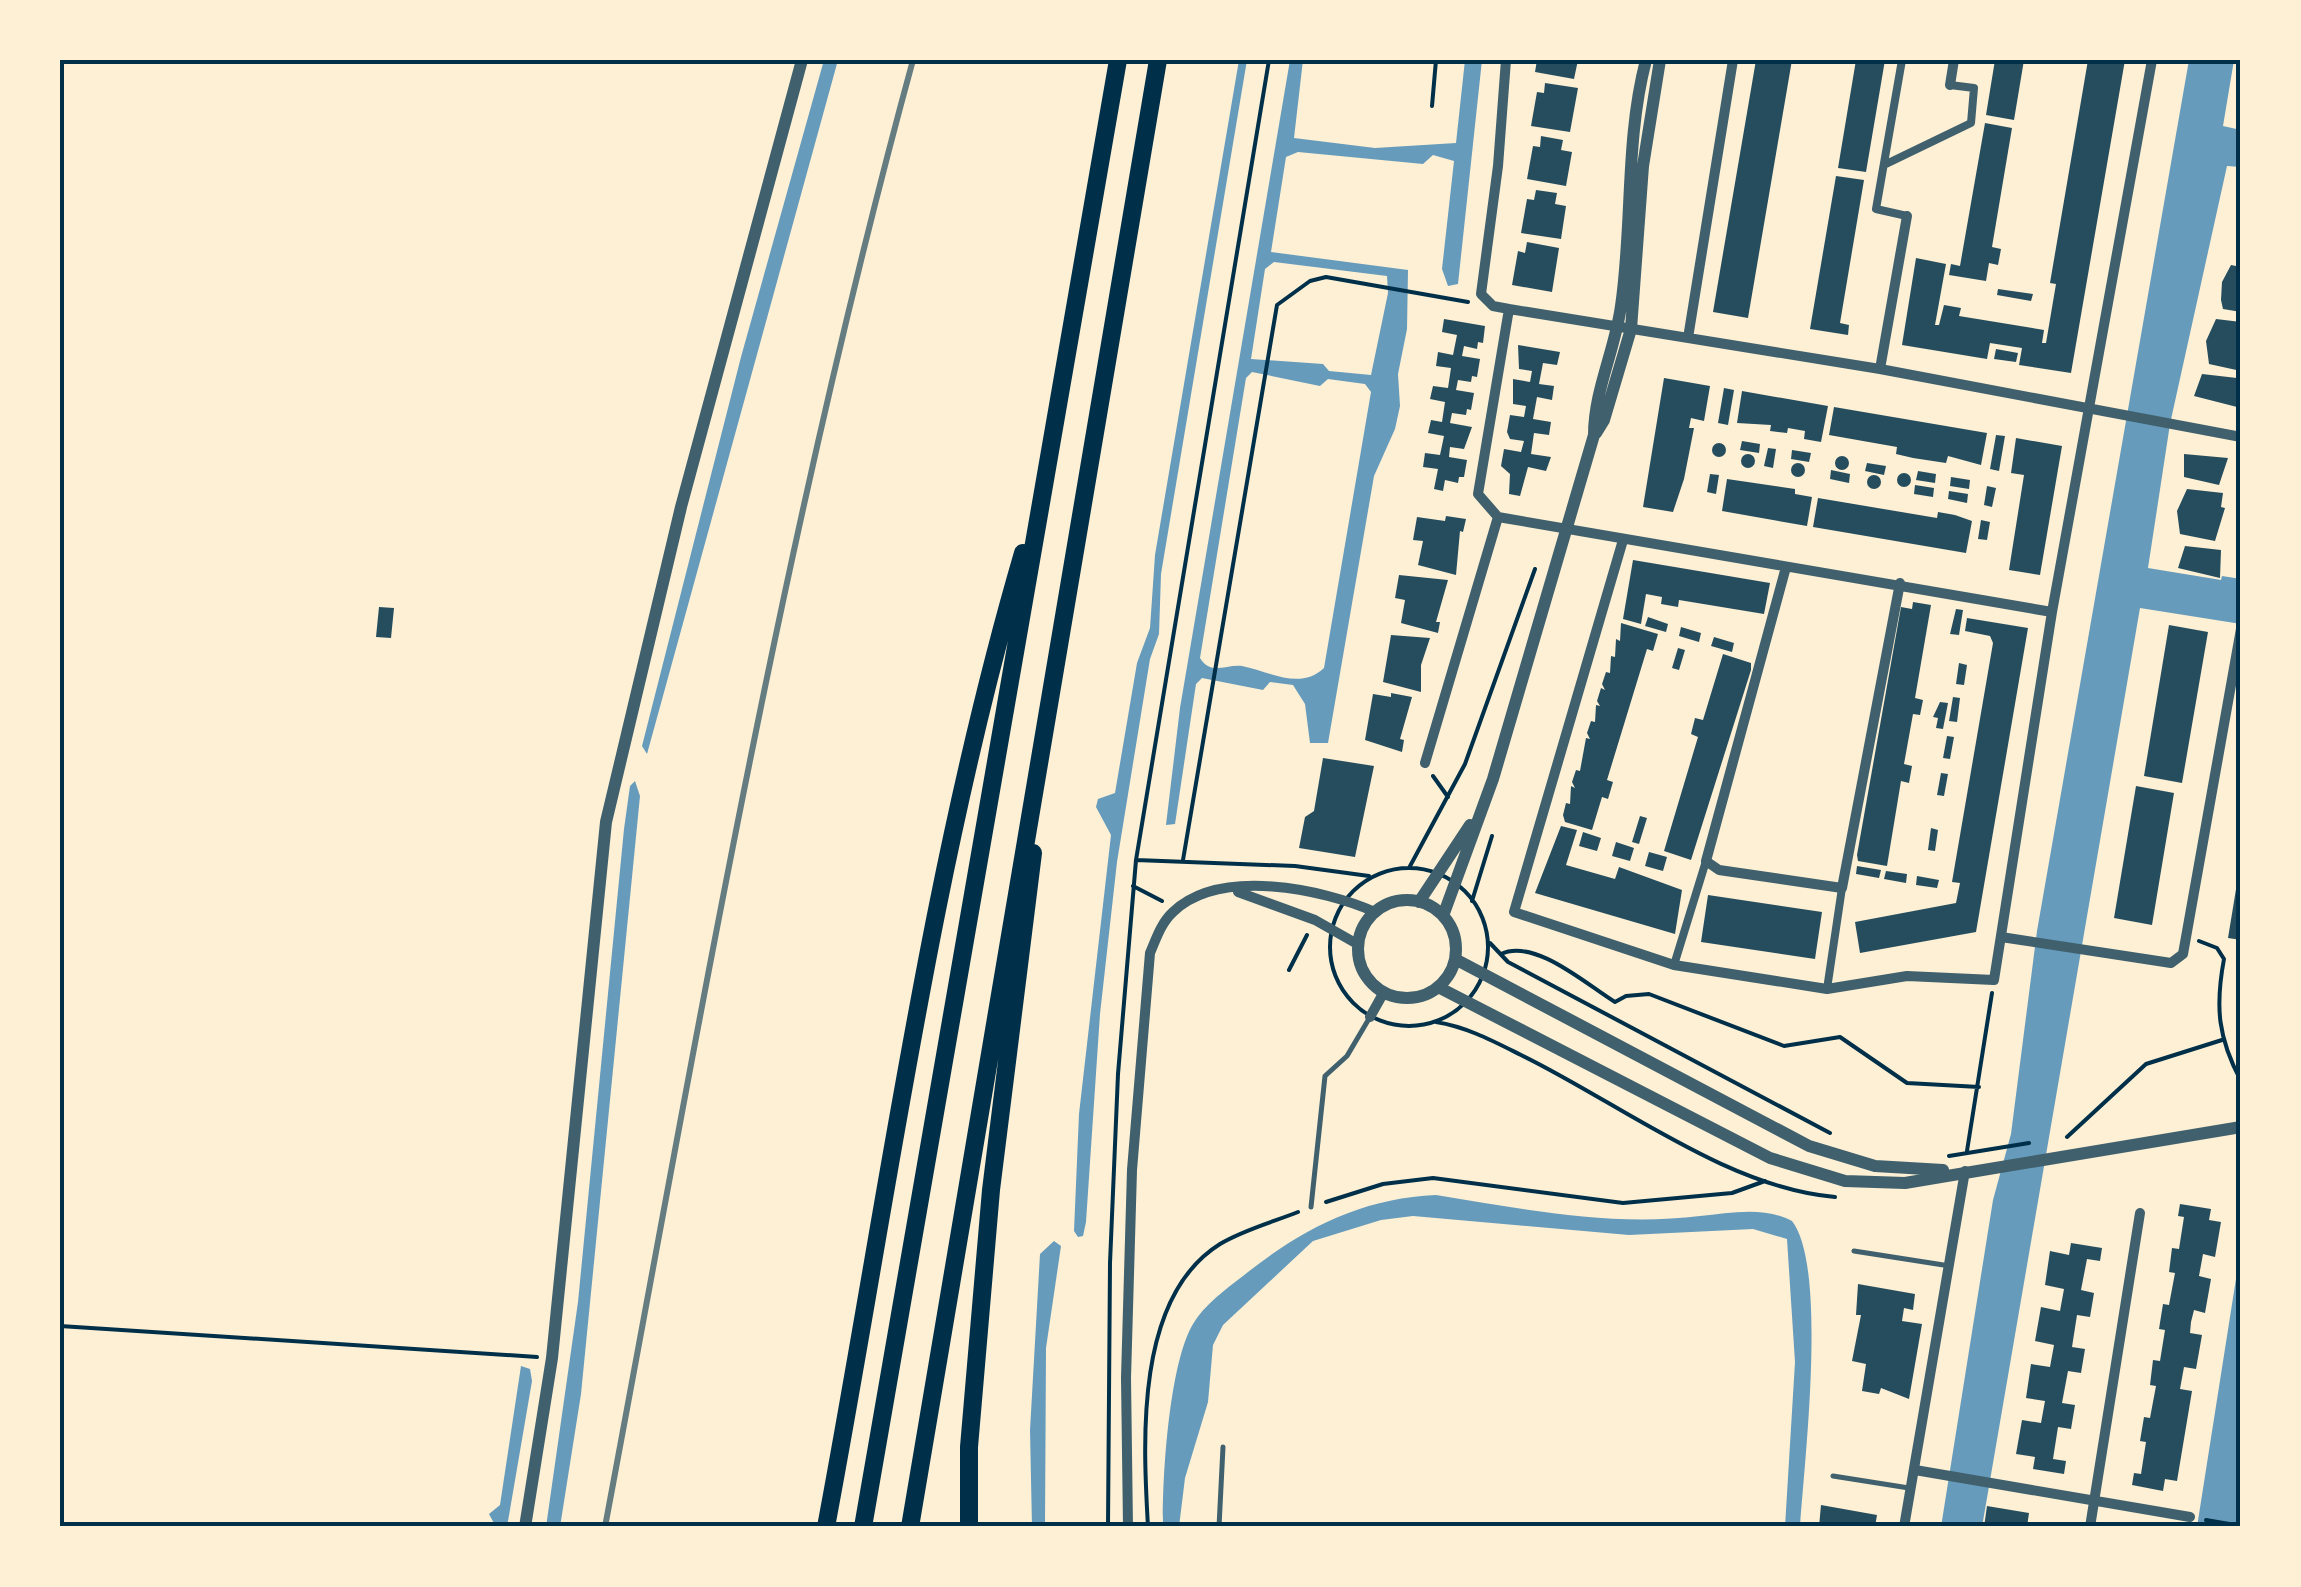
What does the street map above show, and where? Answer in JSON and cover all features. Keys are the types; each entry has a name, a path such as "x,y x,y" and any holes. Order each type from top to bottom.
{"highway":[{"path":"863,1527 1118,60"},
{"path":"910,1527 1158,60"},
{"path":"826,1527 942,883 984,684 1048,466"},
{"path":"969,1527 969,1447 978,1326 1004,1071 1033,877 1032,807"},
{"path":"813,1527 840,1448"}],"street":[{"path":"526,1527 552,1358 606,822 681,507 802,60"},
{"path":"1506,60 1498,166 1480,294 1494,306 1880,369 2241,438"},
{"path":"1624,327 1632,151 1646,60"},
{"path":"1443,916 1475,819 1494,779 1569,528 1594,435 1594,414 1624,327 1660,60"},
{"path":"1688,338 1733,60"},
{"path":"1880,369 1907,216 1876,209 1902,60"},
{"path":"1884,164 1971,124 1974,88 1950,84 1954,60"},
{"path":"1624,540 1514,912 1674,965 1827,989 1907,976 1994,980 2052,612 2152,60"},
{"path":"1510,309 1478,494 1498,517 2052,612"},
{"path":"1426,763 1498,517"},
{"path":"1674,965 1786,567"},
{"path":"1827,989 1842,888 1900,584"},
{"path":"2002,937 2171,962 2183,954 2189,938 2241,629"},
{"path":"1420,902 1475,819"},
{"path":"1706,861 1719,870 1842,888"},
{"path":"1128,1527 1126,1378 1132,1170 1150,953 1174,911 1194,898 1233,890 1287,888 1348,900 1375,912"},
{"path":"1233,890 1332,930 1358,945"},
{"path":"1420,902 1443,916 1454,936 1455,959 1438,987 1418,997 1384,992 1364,972 1358,945 1364,927 1375,912 1392,903 1420,902"},
{"path":"1455,959 1822,1151 1875,1166 1965,1171"},
{"path":"1438,987 1770,1158 1813,1173 1881,1184 2241,1127"},
{"path":"1370,1017 1384,992"},
{"path":"1904,1527 1965,1171"},
{"path":"2090,1527 2140,1213"},
{"path":"1915,1470 2190,1517"}],"lane":[{"path":"1311,1207 1325,1076 1347,1056 1370,1017"},
{"path":"1854,1252 1950,1266"},
{"path":"1219,1527 1223,1447"},
{"path":"1833,1476 1911,1488"}],"path":[{"path":"1108,1527 1110,1262 1136,860 1269,60"},
{"path":"1432,106 1436,60"},
{"path":"1183,860 1277,305 1310,280 1326,277 1470,302 1480,294"},
{"path":"1408,868 1448,797 1478,732 1504,645 1539,560"},
{"path":"1426,763 1448,797"},
{"path":"1136,860 1296,866 1369,876 1348,900 1332,930 1330,947 1345,996 1370,1017 1388,1024 1422,1026 1454,1012 1482,973 1490,943"},
{"path":"1134,886 1155,895 1174,911"},
{"path":"1483,919 1498,955 1829,1133"},
{"path":"2189,938 2216,948 2224,959 2216,1004 2222,1040 2241,1081"},
{"path":"1498,955 1512,949 1532,952 1616,1002 1626,996 1648,994 1784,1046 1840,1037 1907,1083 1979,1087"},
{"path":"1967,1153 1994,980"},
{"path":"2050,1140 2066,1137 2146,1064 2222,1040"},
{"path":"1948,1156 2034,1142"},
{"path":"1148,1527 1146,1448 1154,1345 1182,1278 1219,1244 1311,1207 1383,1184 1433,1178 1623,1203 1732,1193 1765,1181"},
{"path":"60,1326 552,1358"},
{"path":"2190,1517 2241,1526"}],"water":[{"path":"824,60 838,60 647,754 642,746 741,357"},
{"path":"1239,60 1247,60 1161,574 1159,634 1150,659 1117,862 1100,1014 1086,1222 1083,1236 1078,1237 1074,1231 1079,1114 1111,835 1096,807 1098,799 1115,793 1137,663 1150,628 1155,555"},
{"path":"1290,60 1303,60 1294,138 1375,148 1456,143 1465,60 1482,60 1458,284 1448,286 1442,269 1454,161 1433,155 1423,164 1298,152 1286,157 1271,252 1408,270 1407,329 1398,374 1400,406 1395,429 1374,476 1328,743 1310,743 1305,704 1293,685 1270,682 1263,690 1202,678 1196,684 1175,824 1166,825 1180,708","holes":["1274,262 1387,276 1388,293 1371,375 1329,371 1323,364 1251,359 1265,269","1252,372 1320,386 1328,379 1365,384 1371,392 1324,668 1305,678 1284,678 1242,666 1214,668 1200,658 1246,378"]},
{"path":"2189,60 2234,60 2223,126 2241,130 2241,167 2227,166 2170,424 2148,568 2221,580 2222,576 2241,579 2241,624 2140,608 1982,1527 1941,1527 1993,1200 2011,1134 2037,931"},
{"path":"635,781 640,796 581,1394 560,1527 546,1527 578,1302 624,829 630,786"},
{"path":"1436,1195 1600,1218 1666,1219 1747,1212 1770,1213 1792,1221 1803,1245 1811,1322 1800,1527 1785,1527 1795,1362 1787,1239 1753,1229 1629,1235 1413,1216 1381,1220 1313,1241 1223,1325 1213,1345 1208,1402 1185,1478 1179,1527 1163,1527 1173,1393 1185,1342 1203,1310 1265,1259 1333,1219 1382,1202"},
{"path":"1054,1241 1061,1246 1046,1348 1045,1527 1032,1527 1030,1430 1040,1254"},
{"path":"2241,1247 2241,1509 2238,1527 2197,1527"},
{"path":"521,1366 530,1369 532,1381 507,1527 496,1527 489,1514 500,1505"}],"building":[{"path":"1537,60 1578,60 1574,79 1535,72"},
{"path":"1756,60 1792,60 1748,318 1713,312"},
{"path":"1856,60 1885,60 1866,172 1838,168"},
{"path":"1995,60 2024,60 2014,120 1986,115"},
{"path":"2088,60 2125,60 2071,373 2019,365 2022,348 1990,343 1987,359 1902,345 1916,258 1946,264 1935,325 1939,325 1944,305 1961,308 1959,316 2044,330 2042,343 2046,343 2056,284 2050,283"},
{"path":"1545,83 1578,88 1570,132 1531,126 1537,92 1544,93"},
{"path":"1985,123 2012,128 1992,247 2001,249 1998,265 1989,263 1986,281 1949,275 1951,264 1960,266"},
{"path":"1541,136 1563,140 1561,150 1572,152 1566,186 1527,179 1533,146 1540,147"},
{"path":"1836,176 1864,180 1840,323 1849,325 1848,335 1810,329"},
{"path":"1536,190 1557,193 1555,204 1566,206 1561,239 1521,233 1527,199 1534,200"},
{"path":"1527,242 1559,248 1552,292 1512,285 1518,251 1525,253"},
{"path":"2231,265 2241,267 2241,312 2223,309 2221,300 2222,282"},
{"path":"1998,289 2033,294 2031,301 1997,295"},
{"path":"1444,319 1485,326 1483,343 1478,342 1477,349 1464,346 1462,356 1480,359 1477,377 1472,376 1471,382 1458,380 1456,390 1474,393 1471,410 1467,409 1466,415 1452,413 1450,423 1472,427 1464,449 1450,447 1449,457 1467,460 1464,477 1459,477 1458,483 1445,480 1443,491 1434,489 1438,469 1423,467 1425,453 1440,455 1444,436 1428,433 1431,420 1442,422 1445,402 1430,399 1433,386 1448,388 1451,368 1436,366 1438,352 1453,355 1457,335 1442,332"},
{"path":"2216,319 2241,322 2241,371 2209,364 2206,341"},
{"path":"1518,345 1560,352 1557,365 1543,363 1539,384 1554,386 1552,400 1537,397 1533,419 1551,422 1549,435 1534,433 1531,454 1551,457 1546,471 1528,467 1520,496 1509,494 1510,474 1501,466 1504,449 1521,452 1524,441 1510,439 1507,432 1510,415 1524,417 1526,406 1513,404 1513,379 1530,382 1532,371 1519,369"},
{"path":"1996,349 2018,353 2016,362 1994,359"},
{"path":"2202,374 2237,378 2237,407 2194,396"},
{"path":"1664,378 1710,386 1704,421 1691,418 1689,428 1694,428 1673,512 1643,507"},
{"path":"1724,388 1734,390 1728,425 1718,423"},
{"path":"1742,391 1828,406 1821,442 1804,439 1805,431 1770,431 1771,425 1737,423"},
{"path":"1834,407 1987,433 1981,465 1948,456 1946,463 1913,458 1896,454 1897,447 1829,435"},
{"path":"1996,435 2005,436 1999,471 1990,469"},
{"path":"2016,438 2062,446 2040,575 2009,570 2024,475 2011,473"},
{"path":"1742,441 1760,444 1759,453 1740,450"},
{"path":"1719,443 1726,450 1719,457 1712,450"},
{"path":"1768,448 1776,449 1773,468 1764,466"},
{"path":"1792,450 1811,453 1809,462 1791,459"},
{"path":"1748,454 1755,461 1748,468 1741,461"},
{"path":"2184,454 2228,458 2219,485 2184,477"},
{"path":"1842,456 1849,463 1842,470 1835,463"},
{"path":"1798,463 1805,470 1798,477 1791,470"},
{"path":"1867,463 1886,466 1884,475 1865,471"},
{"path":"1831,470 1850,474 1849,483 1830,479"},
{"path":"1918,471 1936,474 1935,483 1916,480"},
{"path":"1904,473 1911,480 1904,487 1897,480"},
{"path":"1710,474 1719,475 1716,494 1707,492"},
{"path":"1874,475 1881,482 1874,489 1867,482"},
{"path":"1951,477 1970,480 1969,489 1950,486"},
{"path":"1727,479 1795,489 1795,494 1812,497 1807,526 1722,511"},
{"path":"1915,485 1934,488 1933,497 1914,494"},
{"path":"1987,486 1996,488 1992,507 1984,505"},
{"path":"2187,489 2223,493 2221,507 2225,508 2215,541 2180,534 2177,511"},
{"path":"1949,491 1968,494 1967,503 1948,499"},
{"path":"1818,498 1937,518 1938,512 1972,521 1966,553 1813,527"},
{"path":"1446,516 1466,519 1463,532 1460,531 1456,575 1418,565 1423,541 1413,540 1417,517 1445,521"},
{"path":"1981,520 1990,522 1987,540 1978,539"},
{"path":"2185,546 2221,550 2220,578 2178,568"},
{"path":"1633,560 1770,583 1764,614 1679,600 1678,607 1661,604 1662,597 1646,594 1641,624 1623,619"},
{"path":"1399,575 1448,580 1436,622 1440,622 1438,633 1401,623 1405,600 1395,598"},
{"path":"1913,602 1931,605 1915,698 1923,700 1920,715 1913,714 1904,764 1912,766 1909,783 1901,781 1887,866 1858,861 1857,855 1901,607 1912,609"},
{"path":"379,607 394,608 391,638 376,637"},
{"path":"1956,609 1963,610 1959,635 1950,634"},
{"path":"1648,617 1668,624 1666,632 1645,626"},
{"path":"1967,618 2028,628 1976,932 1860,953 1855,922 1956,903 1960,883 1952,882 1993,643 1990,636 1965,631"},
{"path":"1621,623 1658,634 1653,651 1647,649 1607,780 1613,782 1608,799 1602,797 1592,830 1565,822 1563,815 1566,803 1570,804 1571,786 1575,788 1572,782 1576,770 1580,771 1586,738 1590,739 1587,733 1591,721 1595,722 1596,705 1600,706 1597,701 1601,688 1605,690 1602,684 1606,672 1610,673 1611,656 1615,657 1616,639 1620,641"},
{"path":"2169,625 2208,632 2182,783 2144,776"},
{"path":"1681,627 1701,633 1699,642 1679,636"},
{"path":"1391,635 1430,638 1421,665 1421,692 1383,682"},
{"path":"1714,637 1734,643 1732,652 1711,646"},
{"path":"1678,648 1685,650 1679,670 1672,668"},
{"path":"1723,654 1751,663 1751,670 1691,860 1664,851 1698,737 1691,734 1695,718 1703,720"},
{"path":"1959,663 1967,665 1964,685 1956,684"},
{"path":"1391,693 1412,697 1400,739 1404,740 1402,752 1365,740 1373,694 1391,697"},
{"path":"1953,697 1960,698 1957,722 1949,721"},
{"path":"1940,702 1948,703 1943,729 1936,728 1938,718 1933,717"},
{"path":"1947,736 1954,737 1950,759 1943,758"},
{"path":"1323,758 1374,766 1355,857 1299,848 1305,817 1314,811"},
{"path":"1941,773 1948,774 1944,796 1937,795"},
{"path":"2136,786 2174,793 2152,925 2114,918"},
{"path":"1640,816 1647,818 1639,844 1632,842"},
{"path":"1561,826 1577,830 1566,865 1615,879 1619,867 1682,890 1675,934 1535,893"},
{"path":"1931,828 1938,830 1935,851 1928,850"},
{"path":"1583,832 1601,838 1597,851 1579,846"},
{"path":"1616,842 1634,848 1630,861 1612,856"},
{"path":"1649,852 1667,857 1663,871 1645,866"},
{"path":"1857,866 1881,870 1879,878 1856,874"},
{"path":"1886,871 1907,874 1906,883 1884,879"},
{"path":"2241,871 2241,940 2228,938"},
{"path":"1917,876 1939,880 1937,888 1916,885"},
{"path":"1708,895 1822,912 1815,959 1701,942"},
{"path":"2180,1204 2211,1209 2209,1220 2221,1222 2215,1257 2203,1254 2199,1276 2211,1279 2205,1313 2194,1310 2191,1322 2190,1333 2202,1335 2196,1369 2184,1367 2180,1389 2192,1391 2177,1481 2165,1479 2163,1491 2132,1485 2134,1473 2141,1474 2146,1442 2140,1441 2144,1417 2150,1418 2156,1386 2150,1385 2153,1360 2160,1361 2165,1330 2159,1329 2163,1304 2169,1305 2175,1273 2169,1272 2172,1248 2179,1249 2184,1217 2178,1216"},
{"path":"2071,1243 2102,1248 2100,1261 2087,1259 2081,1290 2094,1293 2090,1317 2077,1315 2072,1347 2085,1349 2081,1373 2068,1371 2062,1403 2075,1405 2071,1429 2058,1427 2053,1459 2066,1461 2064,1474 2033,1469 2035,1457 2016,1454 2022,1420 2041,1423 2045,1401 2026,1398 2031,1364 2050,1367 2054,1345 2035,1341 2041,1307 2060,1311 2064,1289 2045,1285 2050,1251 2069,1255"},
{"path":"1858,1284 1915,1294 1913,1310 1904,1308 1902,1321 1922,1324 1909,1399 1881,1388 1879,1394 1862,1391 1866,1364 1852,1361 1861,1315 1856,1315"},
{"path":"1821,1505 1877,1515 1875,1527 1819,1527"},
{"path":"1987,1506 2029,1513 2027,1527 1984,1527"}],"railway":[{"path":"605,1527 708,974 782,607 822,424 913,60"}]}
